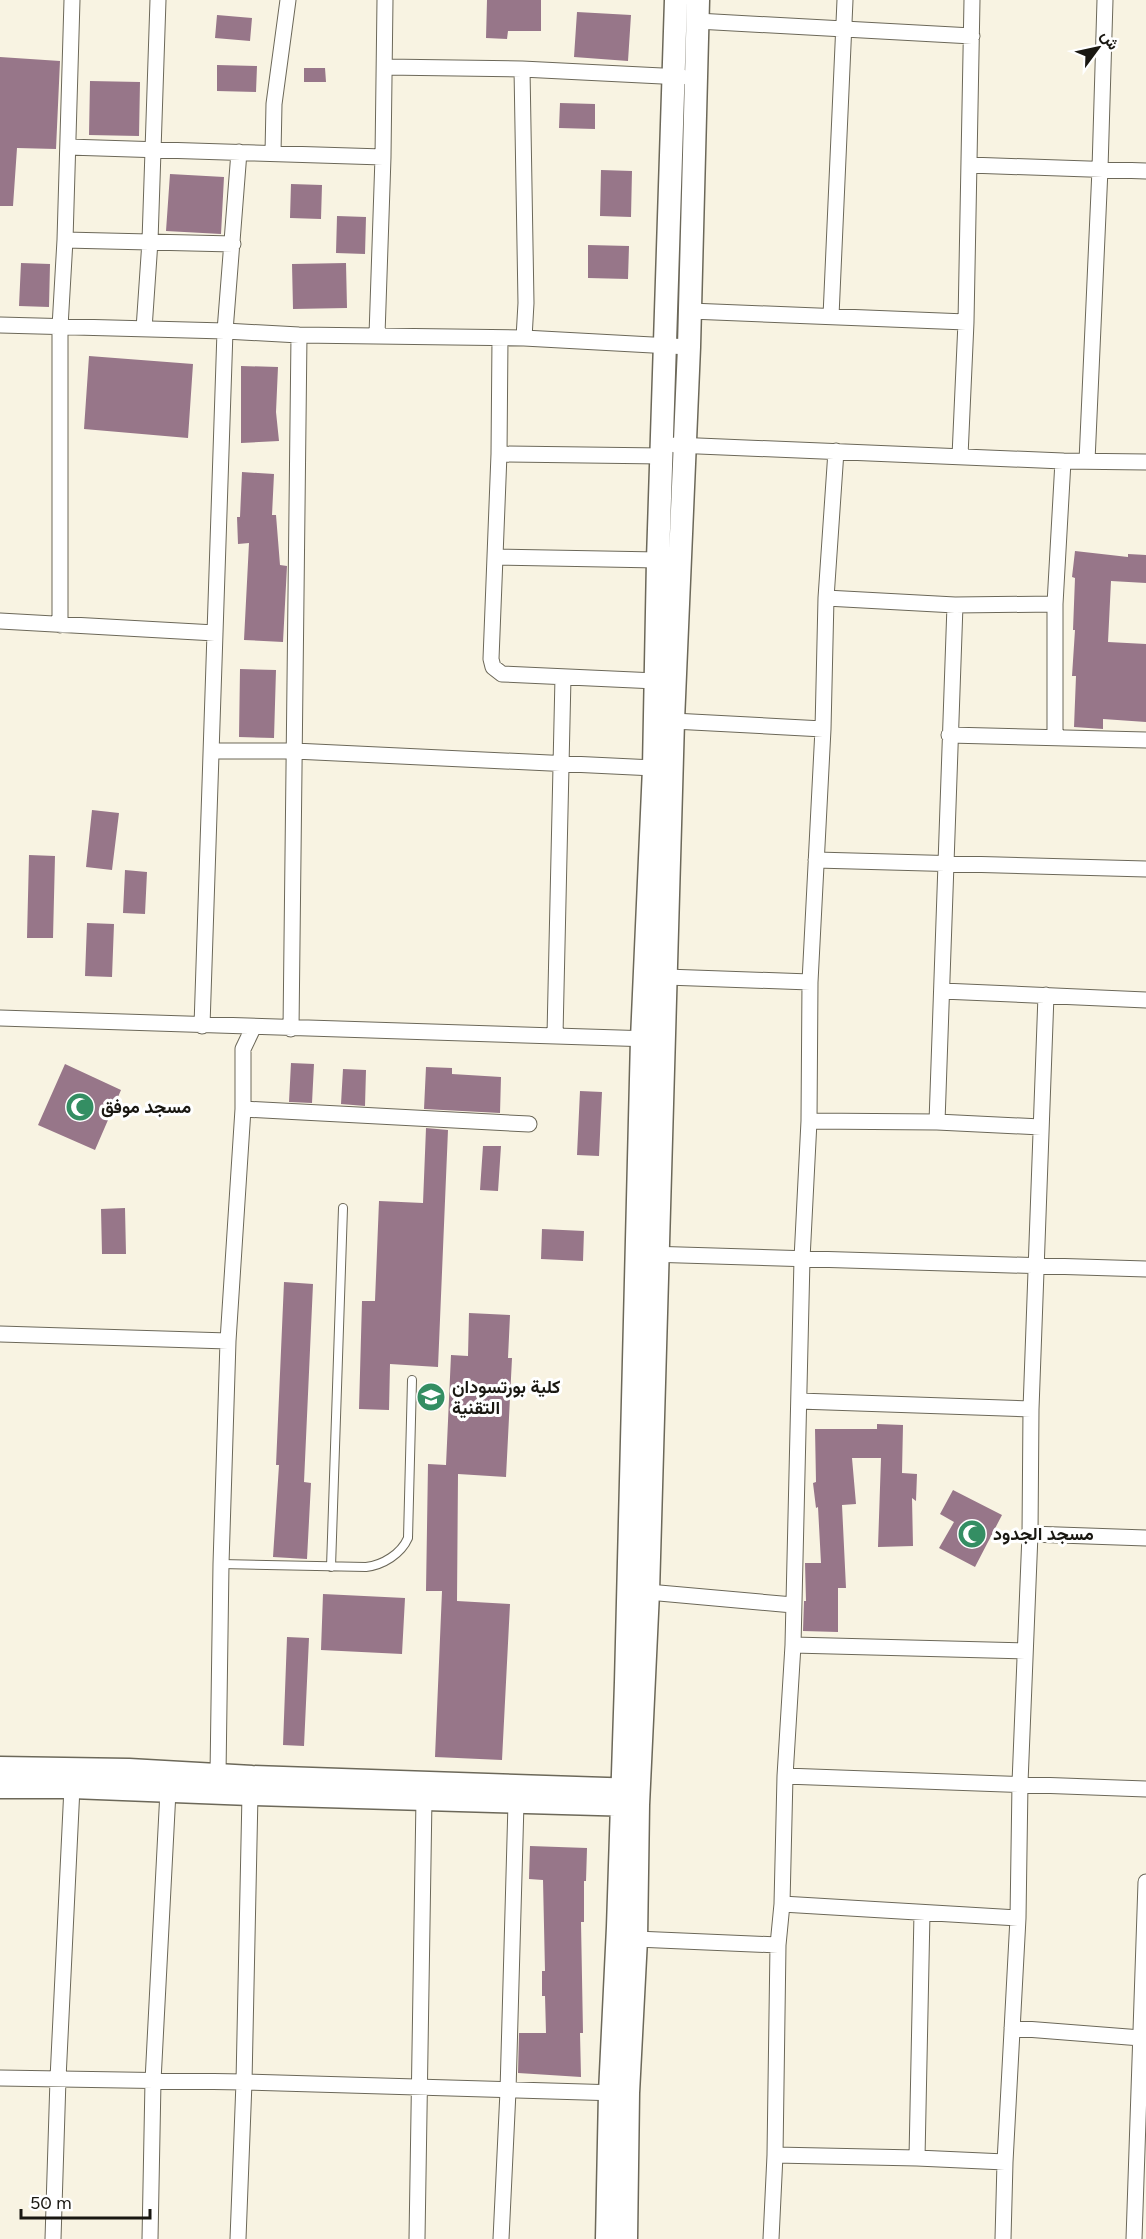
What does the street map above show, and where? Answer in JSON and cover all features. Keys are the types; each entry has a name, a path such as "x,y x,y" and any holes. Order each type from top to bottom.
{"street":[{"path":"60,625 60,327 65,240 72,0"},
{"path":"144,329 150,242 158,0"},
{"path":"273,153 274,104 288,0"},
{"path":"377,335 385,0"},
{"path":"626,2239 619,2093 618,1927 648,1592 648,1254 642,1039 654,768 658,560 676,0"},
{"path":"831,316 845,0"},
{"path":"960,456 966,322 972,0"},
{"path":"1087,461 1105,0"},
{"path":"607,2239 619,2093 636,1939 630,1797 648,1254 665,1040 673,721 689,347 698,10 844,29 972,36"},
{"path":"385,67 522,69 674,78 697,76"},
{"path":"522,69 526,303 524,338"},
{"path":"68,147 383,157"},
{"path":"202,1026 225,331 239,152"},
{"path":"969,165 1146,171"},
{"path":"65,240 233,244"},
{"path":"690,311 966,322"},
{"path":"0,325 299,335 524,338 689,347"},
{"path":"291,1029 299,335"},
{"path":"500,338 499,454 491,659 493,668 502,674 656,681"},
{"path":"499,454 662,450 685,446 1063,461 1146,462"},
{"path":"771,2239 775,2155 778,1945 782,1904 785,1776 793,1645 802,1259 809,1121 810,982 823,729 826,598 836,452"},
{"path":"1055,737 1055,604 1063,461"},
{"path":"496,557 658,560"},
{"path":"826,598 954,605 1055,604"},
{"path":"937,1122 954,605"},
{"path":"0,621 215,633"},
{"path":"555,1035 563,677"},
{"path":"673,721 823,729"},
{"path":"949,735 1146,740"},
{"path":"212,751 294,751 654,768"},
{"path":"816,860 1146,869"},
{"path":"666,977 810,982"},
{"path":"942,991 1146,1000"},
{"path":"1004,2239 1005,2162 1018,1918 1020,1783 1030,1534 1035,1267 1046,995"},
{"path":"0,1018 665,1040"},
{"path":"218,1774 221,1564 228,1341 243,1109 243,1049 253,1028"},
{"path":"243,1109 529,1124"},
{"path":"809,1121 937,1122 1041,1127"},
{"path":"648,1254 1146,1269"},
{"path":"0,1334 228,1341"},
{"path":"799,1401 1031,1408"},
{"path":"1030,1534 1146,1538"},
{"path":"648,1592 793,1605"},
{"path":"793,1645 1025,1651"},
{"path":"0,1768 218,1774 630,1797"},
{"path":"785,1776 1146,1789"},
{"path":"0,1787 72,1787 516,1803 630,1797"},
{"path":"53,2239 72,1787"},
{"path":"150,2239 153,2080 168,1791"},
{"path":"238,2239 250,1794"},
{"path":"417,2239 424,1798"},
{"path":"501,2239 508,2091 516,1803"},
{"path":"1134,2239 1146,1882"},
{"path":"782,1904 1018,1918"},
{"path":"917,2158 922,1913"},
{"path":"636,1939 778,1945"},
{"path":"1012,2028 1141,2038"},
{"path":"0,2078 244,2082 619,2093"},
{"path":"775,2155 1005,2162"}],"lane":[{"path":"331,1567 343,1208"},
{"path":"221,1564 374,1566 404,1546 408,1538 412,1380"}],"building":[{"path":"487,0 541,0 541,31 508,31 507,39 486,38"},
{"path":"577,12 631,15 628,61 574,57"},
{"path":"217,15 252,18 250,41 215,38"},
{"path":"0,57 60,61 56,149 17,148 13,206 0,206"},
{"path":"217,65 257,66 256,92 217,91"},
{"path":"304,68 325,68 326,82 304,82"},
{"path":"90,81 140,82 139,136 89,135"},
{"path":"560,103 595,104 595,129 559,128"},
{"path":"601,170 632,171 631,217 600,216"},
{"path":"170,174 224,177 221,234 166,231"},
{"path":"291,184 322,185 321,219 290,218"},
{"path":"337,216 366,217 365,254 336,253"},
{"path":"588,245 629,246 628,279 588,278"},
{"path":"21,263 50,264 49,307 19,306"},
{"path":"346,263 347,308 293,309 292,264"},
{"path":"89,356 193,364 188,438 84,429"},
{"path":"241,366 278,367 276,412 279,441 241,443"},
{"path":"242,472 274,474 272,515 276,515 280,565 287,566 283,642 244,640 249,543 238,544 237,517 240,517"},
{"path":"1075,551 1128,557 1128,554 1146,555 1146,583 1111,581 1108,642 1146,644 1146,722 1103,719 1103,729 1074,727 1076,676 1072,676 1075,578 1072,577"},
{"path":"240,669 276,670 274,738 239,737"},
{"path":"92,810 119,813 112,870 86,867"},
{"path":"29,855 55,856 53,938 27,938"},
{"path":"125,870 147,872 145,914 123,913"},
{"path":"87,923 114,924 112,977 85,976"},
{"path":"291,1063 314,1064 312,1103 289,1102"},
{"path":"65,1064 121,1090 95,1150 38,1125"},
{"path":"426,1067 452,1068 452,1074 501,1077 500,1113 424,1109"},
{"path":"343,1069 366,1070 365,1106 341,1104"},
{"path":"580,1091 602,1092 599,1156 577,1155"},
{"path":"426,1128 448,1130 438,1367 390,1364 389,1410 359,1409 362,1301 375,1301 379,1201 423,1203"},
{"path":"483,1146 501,1146 498,1191 480,1190"},
{"path":"125,1208 126,1254 102,1254 101,1209"},
{"path":"542,1229 584,1231 583,1261 541,1259"},
{"path":"284,1282 313,1284 304,1482 311,1483 307,1559 273,1557 279,1465 276,1465"},
{"path":"469,1313 510,1315 508,1358 512,1358 506,1477 458,1474 457,1601 510,1604 502,1760 435,1757 442,1591 426,1591 428,1464 446,1465 451,1355 468,1356"},
{"path":"877,1424 903,1425 902,1473 917,1474 916,1501 912,1498 913,1546 878,1547 881,1458 852,1458 856,1504 842,1505 846,1588 838,1588 838,1632 803,1631 804,1601 806,1601 805,1563 821,1563 818,1507 816,1508 813,1483 816,1482 815,1429 877,1429"},
{"path":"953,1490 1002,1515 975,1567 939,1548 954,1522 940,1514"},
{"path":"323,1594 405,1598 402,1654 321,1650"},
{"path":"287,1637 309,1638 304,1746 283,1745"},
{"path":"530,1846 587,1848 584,1922 581,1922 583,2033 580,2033 581,2077 518,2073 519,2033 546,2033 545,1996 542,1996 542,1971 545,1971 543,1880 529,1879"}],"place":[{"name":"مسجد موفق","path":"80,1107"},
{"name":"كلية بورتسودان التقنية","path":"431,1397"},
{"name":"مسجد الجدود","path":"972,1534"}]}
